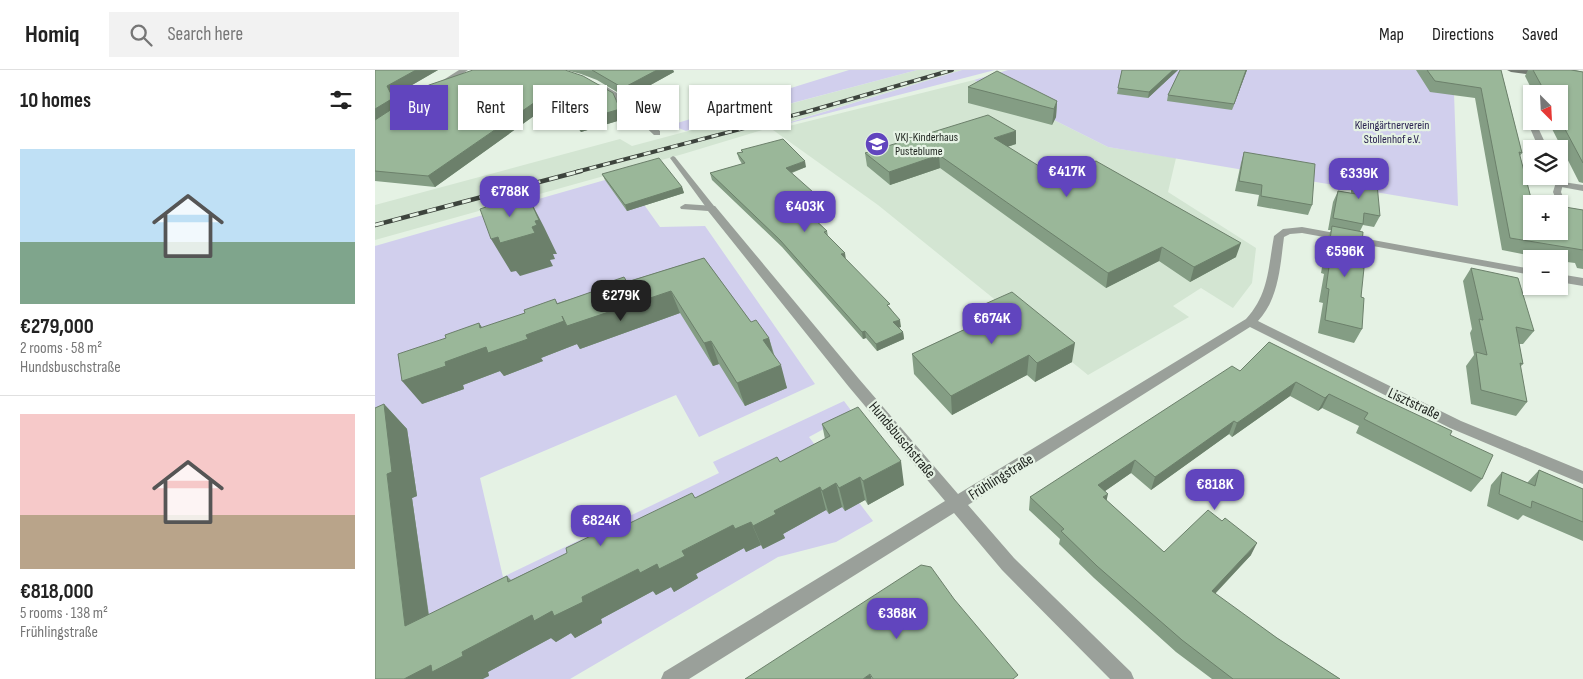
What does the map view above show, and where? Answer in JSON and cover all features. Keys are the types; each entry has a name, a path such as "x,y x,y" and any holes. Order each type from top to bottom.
{"main road":[{"path":"1511,70 1580,80"}],"street":[{"path":"442,85 464,70"},
{"path":"591,82 621,99 657,134"},
{"path":"1568,183 1583,188"},
{"path":"685,207 711,208"},
{"name":"Hundsbuschstraße","path":"711,208 1008,564 1124,679"},
{"name":"Frühlingstraße","path":"671,679 1250,322 1263,308 1271,288 1279,236 1287,231 1302,230 1523,271"},
{"path":"1568,280 1583,282"},
{"name":"Lisztstraße","path":"1250,322 1372,384 1532,457 1583,478"}],"lane":[{"path":"673,158 711,208"}],"shaded area":[{"path":"917,70 962,70 791,121 791,104"},
{"path":"974,80 1108,147 1176,158 1168,192 1256,248 1252,283 1233,308 1201,288 1173,306 1189,317 1088,375 878,205 773,130 791,130 791,126"},
{"path":"692,130 763,130 375,240 375,205 620,139 632,146"}],"green space":[{"path":"849,70 917,70 791,103 791,88"},
{"path":"962,70 995,70 791,123"},
{"name":"Kleingärtnerverein Stollenhof e.V.","path":"1008,70 1426,70 1454,93 1458,206 1108,147 974,80"},
{"path":"689,119 690,130 686,131 679,128 679,123"},
{"path":"605,180 645,206 660,227 705,226 815,384 699,437 676,395 480,478 503,577 719,473 713,462 844,401 853,413 809,437 873,521 836,542 778,557 570,679 375,679 375,246"}],"building":[{"path":"375,70 416,70 387,86 390,92 390,100 375,109"},
{"path":"473,70 565,70 583,76 599,85 533,85 533,104 523,110 523,85 458,85 458,130 495,130 428,176 375,171 375,120 390,110 390,130 448,130 448,85 429,85"},
{"path":"592,70 657,70 629,85 618,85"},
{"path":"1122,70 1173,70 1149,92 1118,88"},
{"path":"1180,70 1246,70 1234,104 1168,95"},
{"path":"1427,70 1501,70 1522,153 1519,152 1523,167 1523,185 1528,185 1530,195 1523,195 1523,240 1568,240 1568,208 1583,210 1583,250 1510,238 1481,88 1435,81"},
{"path":"1533,70 1571,70 1583,72 1583,163 1565,130 1568,130 1568,85 1541,85"},
{"path":"997,71 1057,101 1054,109 968,87"},
{"path":"607,90 613,93 617,102 617,110 607,113"},
{"path":"988,115 1016,131 994,138 1055,176 1096,161 1241,243 1194,267 1162,247 1108,273 939,155 889,172 865,153"},
{"path":"783,139 805,161 786,168 813,192 793,199 827,231 824,232 845,253 841,254 890,304 887,305 900,320 893,322 903,332 876,344 865,331 862,332 780,240 710,173 745,163 737,153 743,152 741,150"},
{"path":"1244,152 1315,164 1312,205 1261,196 1262,185 1239,181"},
{"path":"659,158 682,187 625,205 602,174"},
{"path":"1356,170 1376,173 1380,216 1364,213 1363,224 1333,218 1338,191 1356,194"},
{"path":"514,194 516,197 527,194 539,220 535,221 537,225 532,227 535,233 500,243 498,237 491,239 480,209 486,207 484,202"},
{"path":"1332,226 1363,232 1360,267 1364,268 1361,297 1364,298 1362,329 1325,320 1329,289 1326,288 1330,260 1327,260"},
{"path":"704,258 751,322 756,320 769,338 763,340 781,365 737,383 711,341 704,343 671,291 567,326 562,316 564,321 526,335 528,339 488,353 486,347 445,362 446,366 402,381 398,354 446,338 445,335 479,323 480,328 525,313 524,310 555,299 557,304 597,290 595,287 624,277 627,282"},
{"path":"1471,268 1518,278 1534,331 1516,327 1523,364 1520,363 1527,402 1481,390 1476,352 1487,355 1479,319 1483,320"},
{"path":"1012,292 1075,343 1037,363 1029,355 951,396 912,354 987,319 976,308"},
{"path":"1269,342 1452,431 1450,435 1493,455 1482,479 1364,419 1368,413 1329,394 1325,398 1296,382 1237,423 1234,421 1155,477 1135,460 1098,485 1108,494 1103,497 1164,552 1208,510 1222,521 1225,518 1257,543 1212,591 1277,638 1340,679 1233,679 1182,640 1097,566 1061,531 1064,529 1030,497 1232,366 1240,371"},
{"path":"384,404 392,472 387,474 405,626 507,576 508,582 567,553 566,548 599,532 601,537 692,493 695,498 777,457 780,462 830,436 822,424 858,407 901,461 863,481 860,477 839,488 836,483 822,491 820,487 774,511 776,514 753,526 751,522 735,529 733,525 682,551 685,556 659,569 657,564 640,573 638,569 582,597 583,602 554,616 552,611 534,621 532,615 462,652 463,656 432,672 431,665 404,679 375,679 375,408"},
{"path":"1539,470 1583,489 1583,522 1532,501 1531,508 1499,494 1502,472 1535,486"},
{"path":"921,565 931,567 954,599 1018,675 1013,679 873,679 870,674 863,679 745,679"}],"railway":[{"path":"576,172 806,112 952,70"},
{"path":"375,225 581,171"}],"place":[{"name":"VKJ-Kinderhaus Pusteblume","path":"877,144"}]}
